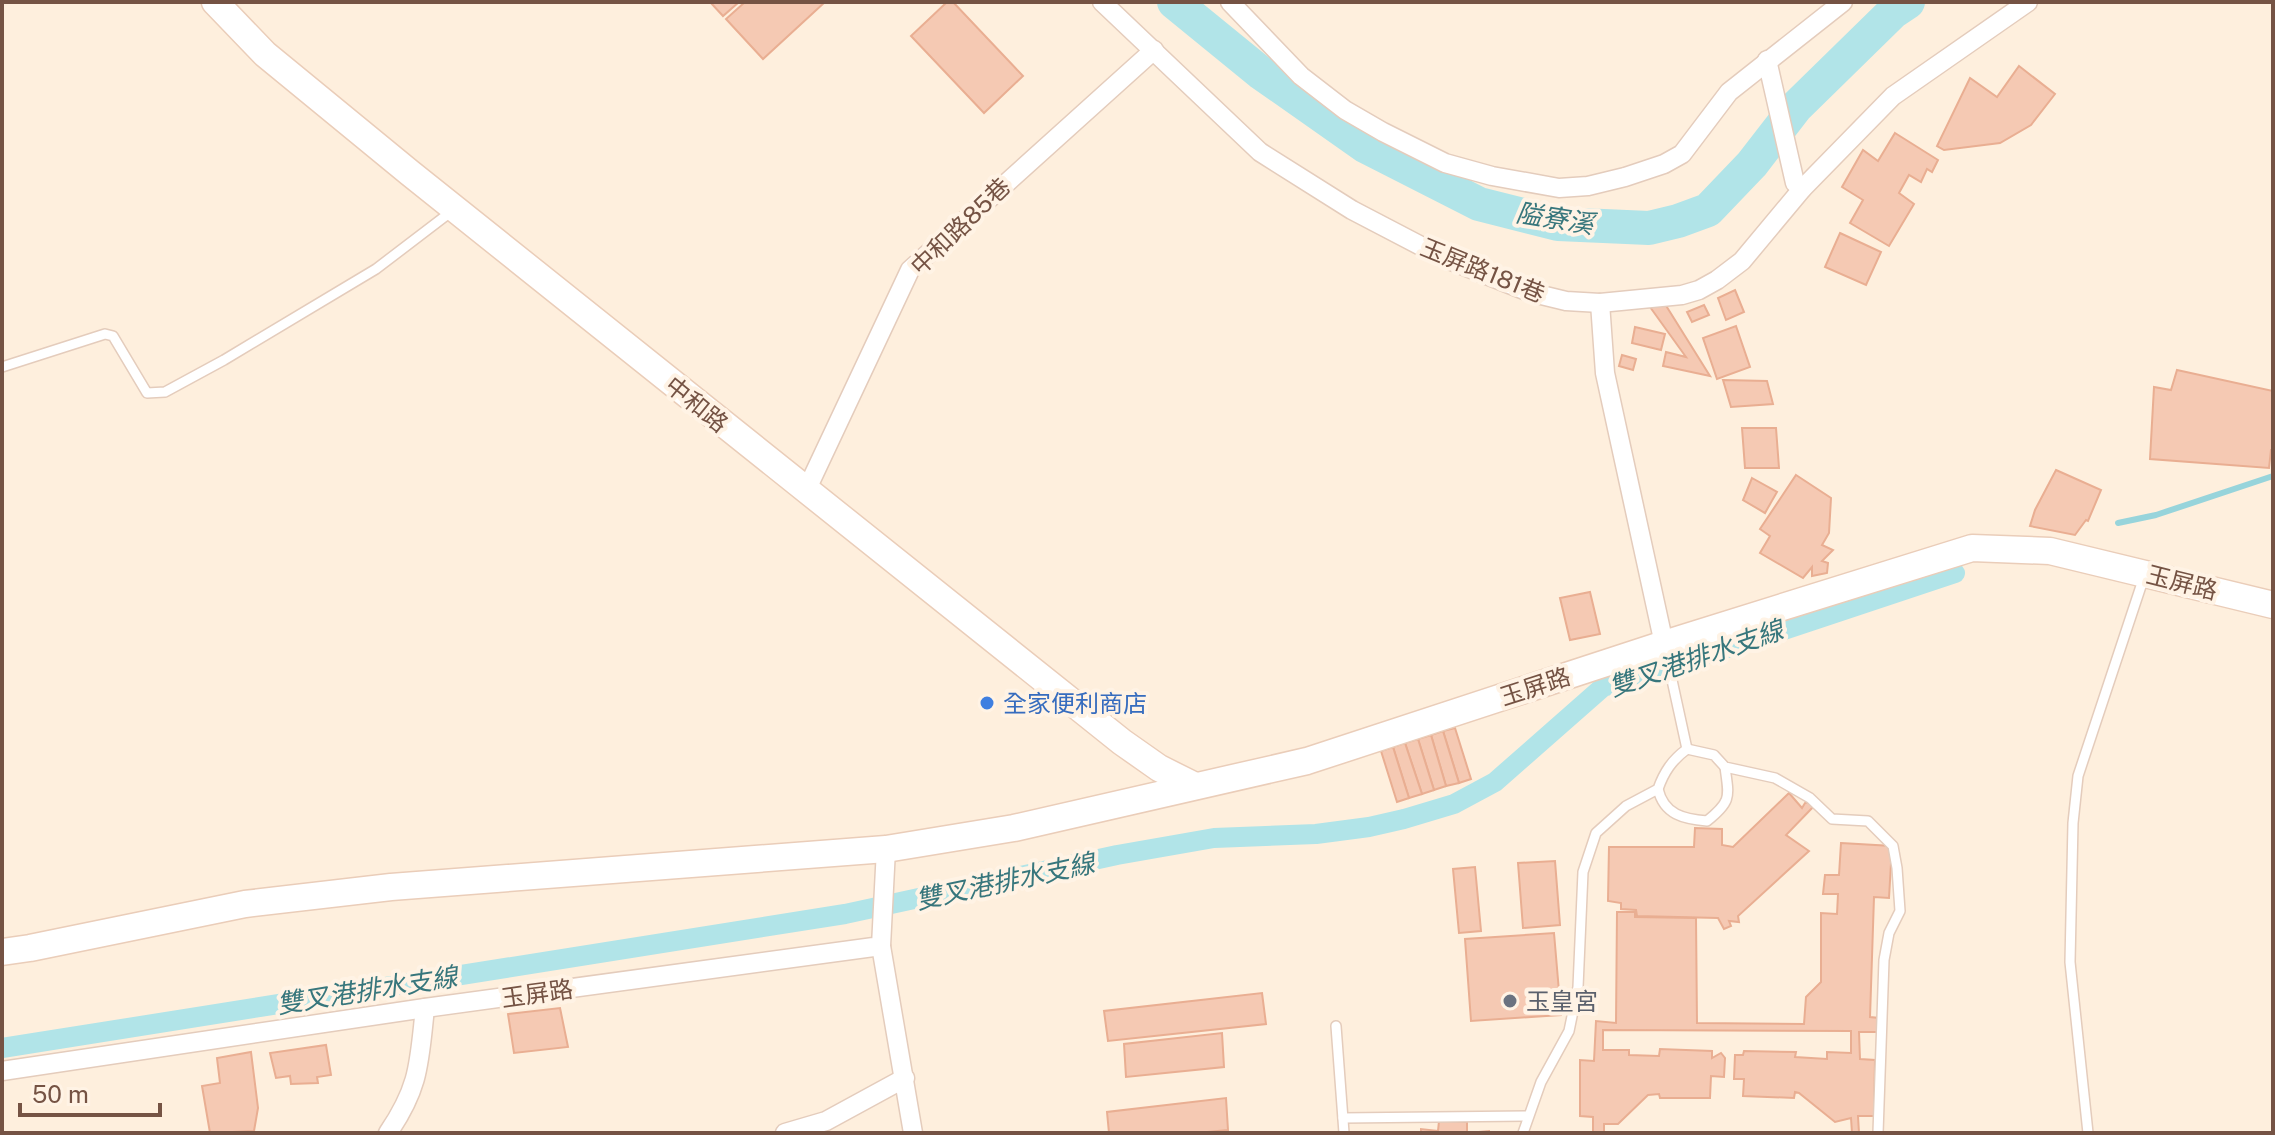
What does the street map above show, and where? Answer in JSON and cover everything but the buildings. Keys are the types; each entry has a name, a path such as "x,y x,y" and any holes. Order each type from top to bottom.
{"street":[{"name":"中和路","path":"215,2 265,54 806,491 1122,742 1159,768 1195,786"},
{"name":"玉屏路181巷","path":"1102,2 1260,152 1352,210 1444,258 1529,292 1566,301 1600,303 1659,299 1699,290 1742,261 1799,186 1893,96 2028,2"},
{"path":"1230,2 1301,76 1345,110 1383,132 1445,163 1492,176 1559,188 1588,186 1625,177 1664,164 1682,154 1729,92 1768,68 1843,2"},
{"name":"中和路85巷","path":"806,491 910,270 1154,50"},
{"path":"1768,68 1799,186"},
{"path":"1600,303 1605,373 1664,644"},
{"name":"玉屏路","path":"2,952 245,904 391,887 886,849 1014,828 1307,761 1664,644 1972,548 2050,551 2273,605"},
{"path":"886,849 881,946 913,1133"},
{"name":"玉屏路","path":"2,1071 425,1008 881,946"},
{"path":"388,1133 406,1106 418,1075 425,1008"},
{"path":"785,1133 826,1121 905,1078"}],"lane":[{"path":"2,367 105,334 113,336 147,393 165,392 376,269 455,209"},
{"path":"2088,1133 2070,962 2074,807 2078,776 2145,574"},
{"path":"1664,644 1687,749"},
{"path":"1687,749 1714,755 1725,767 1729,793 1724,808 1707,821 1672,813 1661,801 1658,789 1663,775 1676,757 1687,749"},
{"path":"1725,767 1775,778 1810,798 1832,819 1868,821 1893,846 1900,911 1889,933 1884,960 1878,1133"},
{"path":"1523,1133 1541,1082 1569,1031 1578,987 1583,872 1596,833 1626,806 1658,789"},
{"path":"1336,1026 1344,1133"},
{"path":"1343,1118 1528,1116"}],"waterway":[{"name":"隘寮溪","path":"1174,2 1261,73 1365,146 1479,204 1558,224 1649,228 1708,210 1752,164 1796,107 1893,12 1908,2"},
{"path":"2118,523 2156,515 2273,476"},
{"name":"雙叉港排水支線","path":"2,1048 845,914 1117,855 1214,838 1316,834 1404,819 1454,804 1495,782 1603,687 1955,573"}],"place":[{"name":"全家便利商店","path":"987,703"},
{"name":"玉皇宮","path":"1510,1001"}]}
